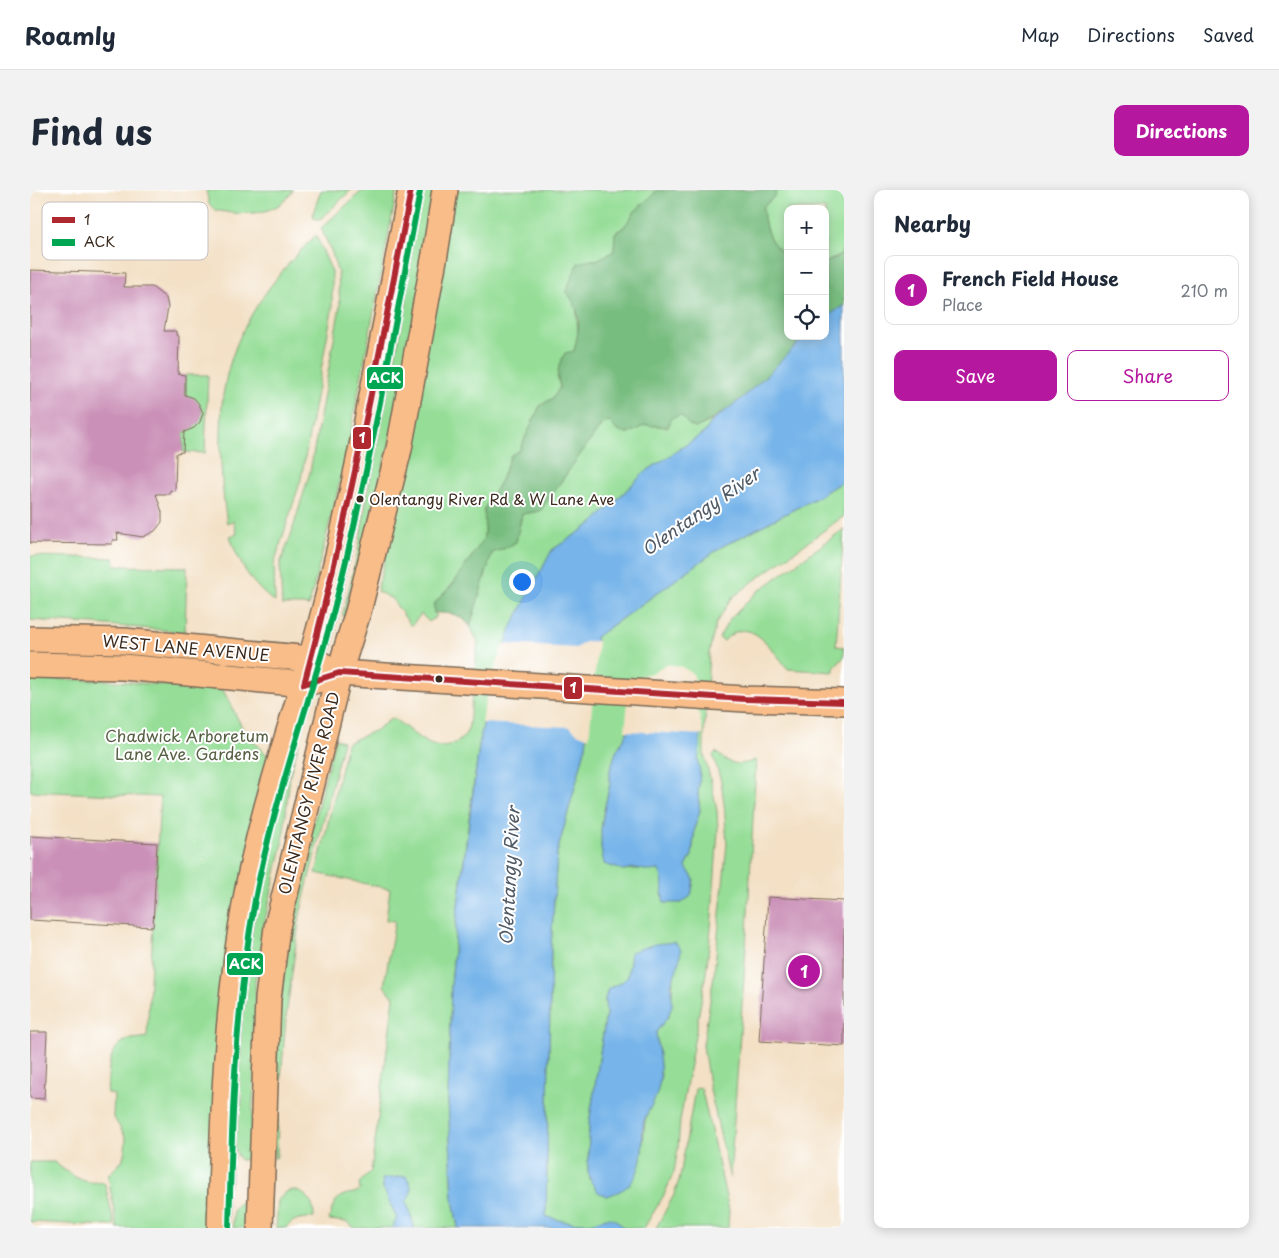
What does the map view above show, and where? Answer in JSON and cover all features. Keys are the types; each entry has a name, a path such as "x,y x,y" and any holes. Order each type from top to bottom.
{"main road":[{"name":"OLENTANGY RIVER ROAD","path":"220,1228 227,1050 235,969 244,907 265,815 286,737 304,684 325,608 370,410 411,190"},
{"name":"OLENTANGY RIVER ROAD","path":"260,1228 268,999 276,927 339,674 358,612 399,449 446,190"},
{"name":"WEST LANE AVENUE","path":"30,639 124,641 311,659 339,674"},
{"name":"WEST LANE AVENUE","path":"30,665 123,667 304,684 339,674 844,702"}],"green space":[{"path":"206,190 293,190 286,199 269,210 236,213 215,210 209,204"},
{"path":"321,190 351,190 321,219 317,219 314,218 313,213"},
{"path":"363,190 397,190 346,457 309,606 282,605 280,564 310,472 340,306 338,274 332,253 321,228"},
{"path":"421,190 437,190 401,397 345,617 343,613 358,551 371,471 406,304 407,262"},
{"path":"453,190 658,190 636,210 624,227 615,233 614,251 597,260 591,260 576,303 578,335 574,351 557,376 560,387 553,398 540,406 519,451 511,455 500,482 484,509 485,530 483,540 453,584 434,604 434,613 437,616 429,622 421,614 411,626 392,599 377,591 388,546"},
{"path":"658,190 777,190 775,196 763,207 766,229 776,247 784,253 784,340 801,340 768,375 741,399 711,420 695,428 688,424 681,415 672,418 668,427 645,425 628,434 617,431 610,421 602,424 540,511 522,514 516,542 492,553 470,626 458,616 434,613 434,604 453,584 483,540 485,530 484,509 500,482 511,455 519,451 540,406 553,398 560,387 558,377 559,365 565,353 574,351 578,334 577,312 566,291 578,263 597,260 614,251 615,233 624,227 636,210"},
{"path":"777,190 844,190 844,246 841,255 829,261 829,205 784,205 784,253 776,247 766,229 763,207 775,196"},
{"path":"316,235 332,272 332,310 301,479 274,564 275,602 259,589 247,573 237,555 230,536 237,534 233,521 227,523 224,500 221,454 222,400 236,346 257,305 285,268"},
{"path":"844,246 844,305 829,315 829,261 841,255"},
{"path":"185,375 208,375 205,453 183,452 184,432 197,424 202,414 198,403 185,395"},
{"path":"681,414 688,424 695,428 713,420 704,433 645,472 593,523 552,550 512,628 492,683 480,739 470,811 457,913 451,986 448,1101 453,1199 458,1228 414,1228 406,1202 411,1189 406,1176 383,1188 397,1218 392,1228 354,1228 347,1222 329,1220 337,1199 360,1190 359,1183 371,1171 394,997 384,986 395,921 386,920 390,889 316,873 347,743 376,730 392,718 422,740 438,747 456,743 461,739 469,725 478,642 470,626 492,553 516,542 522,514 540,511 602,424 610,420 617,430 628,434 645,425 668,427 672,418"},
{"path":"844,480 844,516 732,598 716,623 709,653 704,754 717,811 718,831 706,973 680,1121 674,1172 664,1195 644,1228 624,1228 607,1218 587,1224 558,1221 546,1217 551,947 557,853 586,746 596,637 721,547 816,498","holes":["630,710 698,762 700,772 698,795 700,811 695,826 692,855 686,867 694,879 691,896 681,903 662,895 663,882 659,870 623,870 601,848 603,815 610,784 610,770 616,752 627,733","632,952 679,963 674,976 670,1004 656,1032 661,1076 645,1121 642,1153 591,1182 588,1171 589,1124 606,1014 605,999 608,989 622,982 628,976"]},
{"path":"844,529 836,646 844,647 844,657 834,668 834,672 788,669 768,644 751,632 743,630 734,633 724,641 719,638 729,620 757,592"},
{"path":"30,556 114,558 115,566 187,567 185,632 30,620"},
{"name":"Chadwick Arboretum Lane Ave. Gardens","path":"30,679 103,680 223,690 244,731 270,758 209,1228 117,1228 108,1175 122,1161 126,1138 113,1116 114,1095 107,1093 109,1070 112,1056 120,1044 129,1039 147,1037 160,797 30,791"},
{"path":"298,739 299,742 290,774 283,842 265,920 255,981 257,1024 250,1159 240,1160 232,1144 244,973 263,864"},
{"path":"335,739 343,741 300,914 286,1017 278,1116 277,1155 274,1158 275,1088 281,996 288,943 306,855"},
{"path":"716,752 729,762 739,764 755,760 756,762 747,933 730,1178 709,1085 703,1045 714,975 727,844 721,781 713,755"},
{"path":"701,1088 729,1210 728,1228 656,1228 674,1195 680,1177 695,1089"},
{"path":"30,1162 54,1162 80,1179 105,1184 114,1223 113,1226 30,1222"},
{"path":"298,1191 309,1199 313,1208 314,1218 298,1219 286,1228 276,1228 278,1200 286,1192"},
{"path":"249,1201 249,1228 233,1228 233,1210 239,1203"}],"water":[{"name":"Olentangy River","path":"844,305 844,480 816,498 721,547 596,637 586,746 557,853 551,947 546,1216 580,1223 591,1223 609,1218 614,1219 624,1228 458,1228 453,1199 448,1101 451,986 457,913 480,739 492,683 511,628 552,550 593,523 645,472 704,433 713,420 741,399 801,340 829,340 829,315"},
{"path":"691,705 701,733 698,762 700,772 698,795 700,811 695,826 692,855 686,867 694,879 691,896 681,903 664,903 662,879 659,870 650,871 635,868 623,870 604,864 601,848 603,815 610,784 610,770 616,752 627,733 630,710"},
{"path":"675,942 681,950 679,963 671,985 672,1006 668,1017 656,1032 660,1078 656,1097 644,1121 641,1161 636,1176 627,1186 606,1196 598,1192 591,1182 588,1171 589,1124 606,1014 605,999 608,989 622,982 628,976 631,952 655,944"},
{"path":"406,1176 411,1189 406,1202 414,1228 392,1228 397,1218 383,1188 382,1179"}],"pier":[{"path":"598,641 589,738 577,733 570,727 481,723 490,683 503,644 576,648 585,642"},
{"path":"666,664 682,667 693,674 696,683 693,705 699,714 704,735 625,731 628,701 640,676 652,673"}],"building":[{"path":"30,270 125,273 124,287 152,287 166,298 168,307 164,331 176,331 176,335 179,336 178,374 185,375 185,395 194,398 203,413 200,422 194,428 184,432 183,452 176,453 175,491 170,490 170,494 156,494 162,512 162,522 155,531 143,537 117,533 118,540 113,540 112,544 30,543"},
{"path":"30,836 157,843 153,927 30,920"},
{"path":"768,897 844,901 844,1046 759,1041"},
{"path":"30,1032 47,1032 44,1099 30,1098"}],"transit line":[{"name":"1","path":"304,684 349,500 411,190"},
{"name":"ACK","path":"229,1228 233,1104 239,1022 248,941 255,900 271,827 323,649 346,561 380,403 420,192"},
{"name":"1","path":"304,684 339,673 745,699 844,702"}],"place":[{"name":"Olentangy River Rd & W Lane Ave","path":"360,499"},
{"name":"French Field House","path":"804,971"}]}
